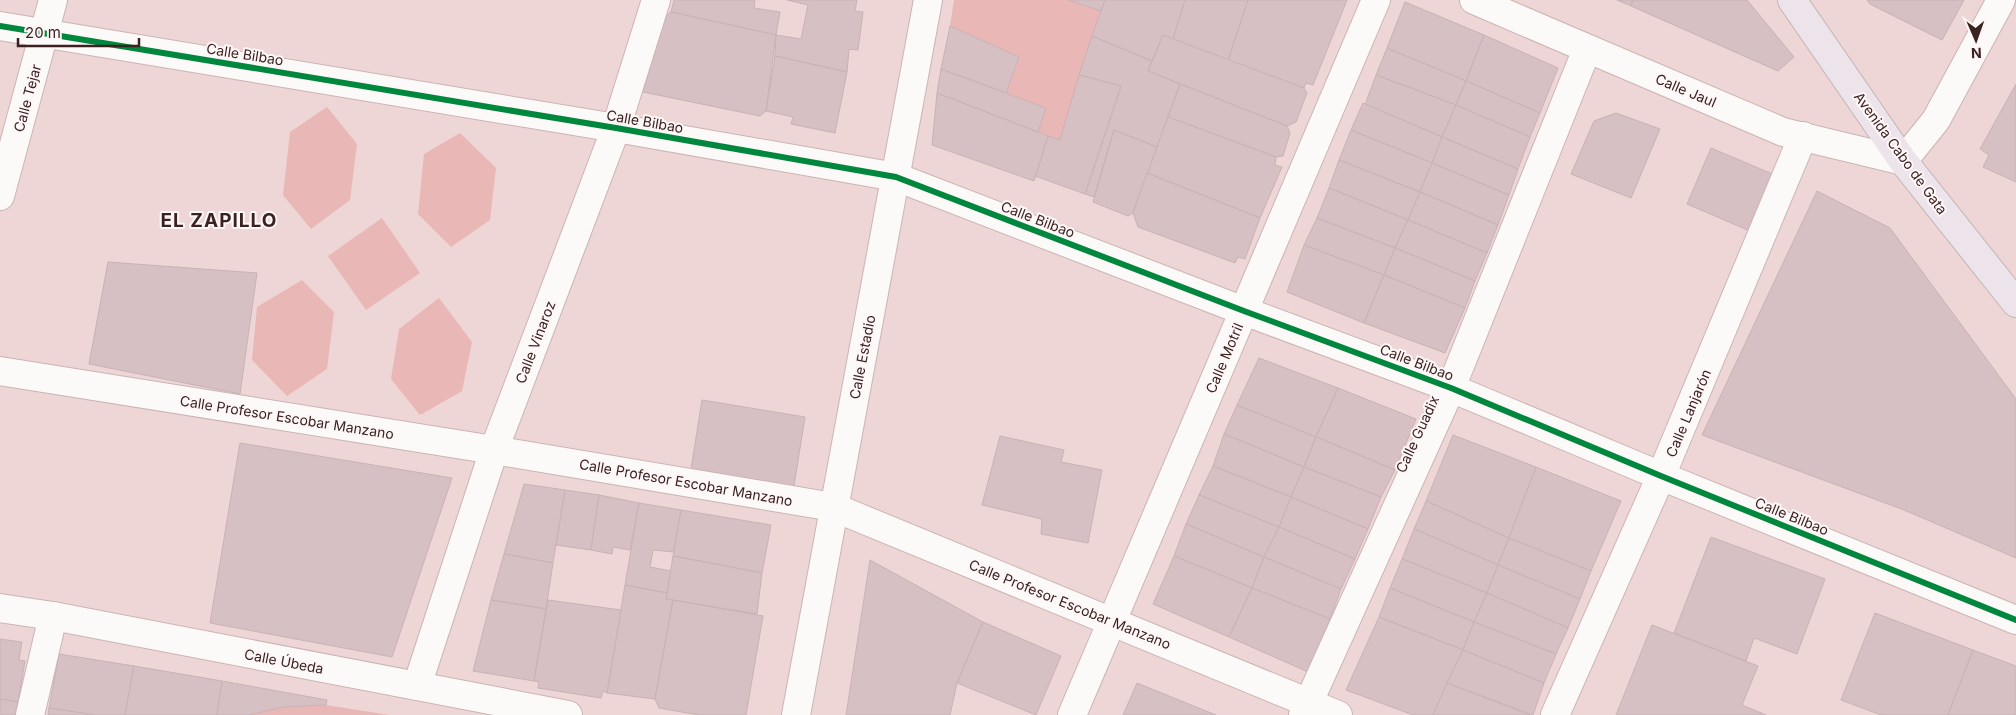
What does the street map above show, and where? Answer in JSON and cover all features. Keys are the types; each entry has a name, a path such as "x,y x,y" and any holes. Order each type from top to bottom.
{"main road":[{"name":"Avenida Cabo de Gata","path":"1792,0 1903,161 2016,303"}],"street":[{"name":"Calle Vinaroz","path":"416,686 494,450 616,128 656,0"},
{"name":"Calle Estadio","path":"796,715 928,0"},
{"name":"Calle Motril","path":"1072,715 1376,0"},
{"name":"Calle Jaul","path":"1474,0 1783,132 1903,161"},
{"path":"1903,161 1936,120 2001,0"},
{"name":"Calle Tejar","path":"0,196 45,33 50,1"},
{"name":"Calle Bilbao","path":"0,26 616,128 896,177 1244,311 1451,388 1661,476 2016,620"},
{"name":"Calle Guadix","path":"1306,709 1451,388 1588,49"},
{"name":"Calle Lanjarón","path":"1555,715 1661,476 1803,136"},
{"name":"Calle Profesor Escobar Manzano","path":"0,371 494,450 833,507 1112,621 1306,709 1338,715"},
{"name":"Calle Úbeda","path":"0,608 53,616 568,715"},
{"path":"30,715 53,616"}],"shaded area":[{"path":"954,0 1069,0 1101,11 1060,140 1038,132 1046,108 1006,93 1019,57 950,26"},
{"path":"327,107 357,144 350,200 311,229 283,195 290,132"},
{"path":"460,133 496,168 490,220 451,247 418,214 424,154"},
{"path":"382,218 420,273 366,310 328,256"},
{"path":"302,280 334,312 327,369 287,396 252,360 257,307"},
{"path":"439,298 472,342 462,391 420,415 391,379 399,329"},
{"path":"326,705 389,715 248,715 283,707"}],"building":[{"path":"674,0 755,0 754,8 780,12 776,35 671,12"},
{"path":"787,0 857,0 855,11 863,12 858,50 849,49 847,72 775,56 776,35 801,39 808,5"},
{"path":"1069,0 1105,0 1101,11"},
{"path":"1105,0 1185,0 1173,39 1163,35 1152,61 1092,36"},
{"path":"1185,0 1248,0 1228,61 1173,39"},
{"path":"1248,0 1347,0 1313,85 1306,83 1304,88 1228,61"},
{"path":"1617,0 1633,0 1631,6"},
{"path":"1633,0 1747,0 1794,57 1778,71 1631,6"},
{"path":"1867,0 1964,0 1942,40 1870,4"},
{"path":"1405,2 1484,35 1466,81 1387,48"},
{"path":"671,12 776,35 766,111 760,116 643,92 663,18"},
{"path":"950,26 1019,57 1006,93 941,69"},
{"path":"1163,35 1304,88 1307,93 1296,122 1287,126 1148,71"},
{"path":"1484,35 1558,68 1540,113 1466,81"},
{"path":"1092,36 1152,61 1148,71 1180,84 1157,147 1114,130 1094,197 1085,194 1121,86 1079,75"},
{"path":"1387,48 1466,81 1456,105 1376,75"},
{"path":"775,56 847,72 835,133 791,124 793,117 766,111"},
{"path":"941,69 1046,108 1038,132 937,93"},
{"path":"1079,75 1121,86 1085,194 1035,176 1048,136 1060,140"},
{"path":"1376,75 1456,105 1442,137 1365,105"},
{"path":"1466,81 1540,113 1530,137 1456,105"},
{"path":"1180,84 1287,126 1290,133 1283,156 1276,157 1168,117"},
{"path":"2016,84 2016,182 1983,167 1989,155 1980,149"},
{"path":"937,93 1048,136 1034,181 932,145"},
{"path":"1363,103 1442,137 1432,163 1351,130"},
{"path":"1456,105 1530,137 1518,169 1442,137"},
{"path":"1616,113 1660,129 1631,198 1571,174 1594,121"},
{"path":"1168,117 1276,157 1275,165 1282,167 1260,218 1147,173"},
{"path":"1114,130 1157,147 1133,213 1128,216 1093,202"},
{"path":"1351,130 1432,163 1420,192 1339,160"},
{"path":"1442,137 1518,169 1509,195 1432,163"},
{"path":"1711,148 1782,178 1757,234 1687,204"},
{"path":"1339,160 1420,192 1408,220 1329,188"},
{"path":"1432,163 1509,195 1498,225 1420,192"},
{"path":"1147,173 1260,218 1245,259 1238,257 1235,263 1138,227 1133,213"},
{"path":"1329,188 1408,220 1395,248 1317,218"},
{"path":"1817,191 1890,228 2016,399 2016,558 1904,510 1702,435"},
{"path":"1420,192 1498,225 1487,253 1408,220"},
{"path":"1317,218 1395,248 1384,275 1304,245"},
{"path":"1408,220 1487,253 1475,281 1395,248"},
{"path":"1304,245 1384,275 1364,323 1287,292"},
{"path":"1395,248 1475,281 1465,308 1384,275"},
{"path":"108,262 257,273 240,394 89,364"},
{"path":"1384,275 1465,308 1445,353 1364,323"},
{"path":"1259,358 1338,388 1316,437 1237,405"},
{"path":"1338,388 1416,419 1395,470 1316,437"},
{"path":"702,400 805,417 794,486 691,469"},
{"path":"1237,405 1316,437 1304,467 1224,434"},
{"path":"1224,434 1304,467 1291,497 1213,466"},
{"path":"1453,435 1536,467 1509,538 1426,501"},
{"path":"1000,436 1064,450 1061,462 1102,470 1088,543 1041,534 1042,519 982,505"},
{"path":"1316,437 1395,470 1381,497 1304,467"},
{"path":"240,443 452,478 392,657 210,623"},
{"path":"1213,466 1291,497 1279,527 1199,495"},
{"path":"1304,467 1381,497 1368,529 1291,497"},
{"path":"1536,467 1621,501 1591,571 1509,538"},
{"path":"524,484 565,490 553,563 504,554"},
{"path":"565,490 599,495 591,550 556,545"},
{"path":"599,495 639,503 630,550 613,547 612,554 591,550"},
{"path":"1199,495 1279,527 1264,557 1186,524"},
{"path":"1291,497 1368,529 1355,559 1279,527"},
{"path":"1426,501 1509,538 1498,565 1414,529"},
{"path":"639,503 681,510 674,552 653,550 650,567 671,571 667,593 625,585"},
{"path":"681,510 771,525 762,573 673,556"},
{"path":"1186,524 1264,557 1252,588 1174,556"},
{"path":"1279,527 1355,559 1341,589 1264,557"},
{"path":"1414,529 1498,565 1487,593 1402,559"},
{"path":"1711,537 1825,579 1797,654 1754,638 1746,661 1674,633"},
{"path":"1509,538 1591,571 1580,599 1498,565"},
{"path":"504,554 553,563 546,609 491,600"},
{"path":"673,556 762,573 757,614 666,599"},
{"path":"1174,556 1252,588 1229,637 1153,604"},
{"path":"1264,557 1341,589 1330,619 1252,588"},
{"path":"1402,559 1487,593 1474,622 1390,588"},
{"path":"870,560 983,622 957,683 950,715 846,715"},
{"path":"1498,565 1580,599 1568,628 1487,593"},
{"path":"625,585 667,593 666,599 673,600 655,699 607,693"},
{"path":"1252,588 1330,619 1308,672 1229,637"},
{"path":"1390,588 1474,622 1463,650 1379,617"},
{"path":"1487,593 1568,628 1556,654 1474,622"},
{"path":"491,600 546,609 534,681 473,671"},
{"path":"548,600 621,610 607,693 603,691 601,698 538,688 539,682 534,681"},
{"path":"673,600 763,616 746,715 699,715 659,708 655,699"},
{"path":"1875,613 1973,650 1948,715 1881,715 1841,700"},
{"path":"1379,617 1463,650 1433,715 1413,715 1346,690"},
{"path":"983,622 1061,656 1036,715 957,683"},
{"path":"1474,622 1556,654 1544,683 1463,650"},
{"path":"1652,625 1758,666 1742,705 1766,715 1616,715"},
{"path":"0,639 22,642 19,660 25,661 18,702 0,699"},
{"path":"1463,650 1544,683 1533,715 1447,683"},
{"path":"1973,650 2016,666 2016,715 1948,715"},
{"path":"59,654 134,666 125,715 95,715 49,708"},
{"path":"134,666 222,681 217,715 125,715"},
{"path":"222,681 327,700 326,705 283,707 249,715 217,715"},
{"path":"1137,683 1216,715 1123,715"},
{"path":"1447,683 1530,715 1433,715"},
{"path":"0,699 18,702 15,715 0,715"},
{"path":"49,708 95,715 48,715"}],"cycle path":[{"path":"0,26 616,128 896,177 1244,311 1451,388 1661,476 2016,620"}],"district":[{"name":"EL ZAPILLO","path":"219,220"}]}
